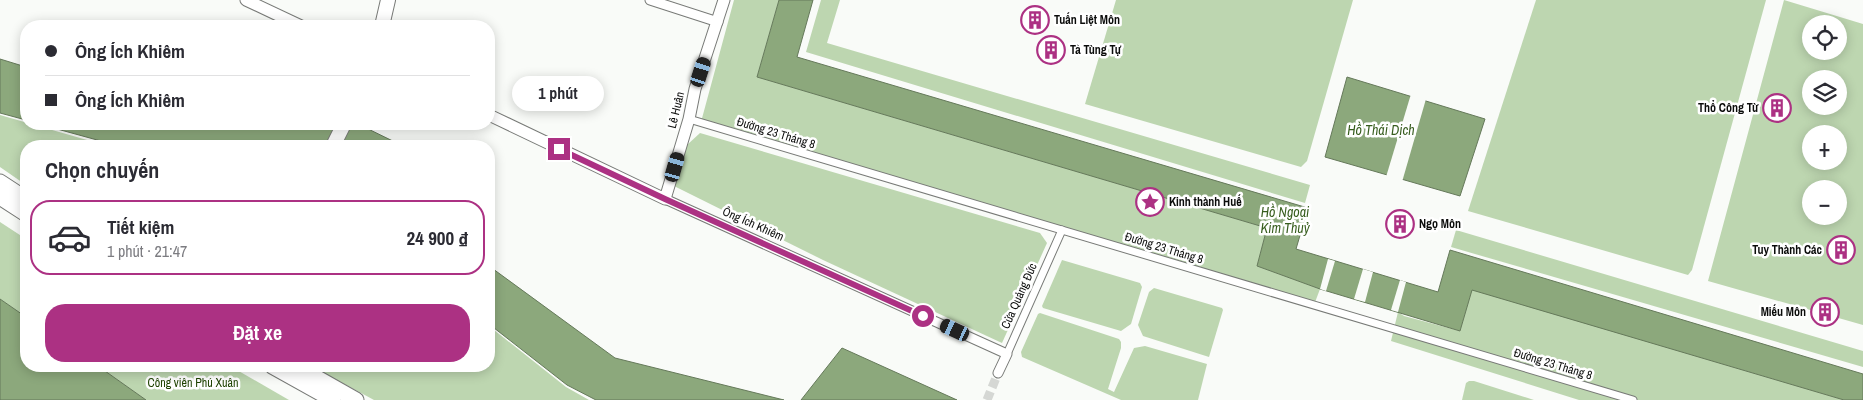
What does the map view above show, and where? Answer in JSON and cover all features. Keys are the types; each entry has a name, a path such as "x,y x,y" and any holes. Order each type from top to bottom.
{"main road":[{"path":"383,20 388,0"},
{"path":"0,182 20,195"},
{"path":"0,197 20,210"},
{"path":"283,372 333,400"},
{"path":"307,372 356,400"}],"street":[{"path":"246,0 289,20"},
{"path":"650,0 718,22"},
{"name":"Lê Huân","path":"665,199 689,118 695,89 724,0"},
{"name":"Ông Ích Khiêm","path":"495,118 665,199 1007,354"},
{"name":"Đường 23 Tháng 8","path":"689,118 1633,400"},
{"name":"Cửa Quảng Đức","path":"998,373 1062,230"}],"green space":[{"path":"734,0 779,0 757,77 1267,228 1257,266 1320,289 1314,305 701,122"},
{"path":"821,0 840,0 827,43 1310,185 1305,203 806,52"},
{"path":"1116,0 1353,0 1307,161 1301,167 1085,104"},
{"path":"1536,0 1766,0 1692,270 1688,275 1468,211"},
{"path":"1784,0 1833,15 1802,15 1802,60 1847,60 1847,19 1863,24 1863,325 1708,281"},
{"path":"0,115 20,121 20,130 52,130 87,140 20,140 20,181 0,167"},
{"path":"700,133 1040,233 1047,243 1002,343 823,260 674,186 687,145"},
{"path":"0,222 20,235 20,313 0,299"},
{"path":"1456,230 1863,351 1863,367 1451,247"},
{"path":"1062,260 1140,283 1142,287 1131,324 1121,331 1043,308 1042,306"},
{"path":"1154,288 1222,308 1209,357 1143,336 1138,325 1149,292"},
{"path":"1472,289 1844,400 1579,400 1391,341 1398,312 1404,316 1460,331"},
{"path":"1040,313 1119,339 1121,348 1108,389 1114,392 1134,348 1145,346 1207,364 1198,400 1121,400 1022,357 1021,352"},
{"path":"495,331 566,387 589,400 374,400 322,372 495,372"},
{"name":"Công viên Phú Xuân","path":"106,372 240,372 289,400 146,400"},
{"path":"1469,381 1534,400 1462,400 1466,383"}],"water":[{"name":"Hồ Ngoại Kim Thuỷ","path":"779,0 813,0 797,57 1308,208 1296,249 1438,292 1450,250 1863,374 1863,400 1844,400 1472,290 1460,331 1320,289 1257,266 1267,228 757,77"},
{"path":"0,59 20,65 20,118 0,113"},
{"name":"Hồ Thái Dịch","path":"1347,77 1485,119 1460,196 1325,157"},
{"path":"61,130 370,130 391,140 97,140"},
{"path":"495,270 615,358 784,400 596,400 567,385 495,329"},
{"path":"0,299 20,313 20,372 106,372 146,400 0,400"},
{"path":"842,348 957,400 801,400"}],"pier":[{"path":"1411,94 1426,99 1402,182 1386,177"},
{"path":"1328,259 1335,261 1326,291 1320,289"},
{"path":"1363,269 1373,272 1365,302 1354,299"},
{"path":"1400,280 1406,282 1398,312 1391,310"}],"tunnel":[{"path":"987,400 998,373"}],"place":[{"name":"Tuấn Liệt Môn","path":"1035,20"},
{"name":"Tả Tùng Tự","path":"1051,50"},
{"name":"Thổ Công Từ","path":"1777,108"},
{"name":"Kinh thành Huế","path":"1150,202"},
{"name":"Ngọ Môn","path":"1400,224"},
{"name":"Tuy Thành Các","path":"1841,250"},
{"name":"Miếu Môn","path":"1825,312"}],"route":[{"path":"559,149 923,316"}]}
